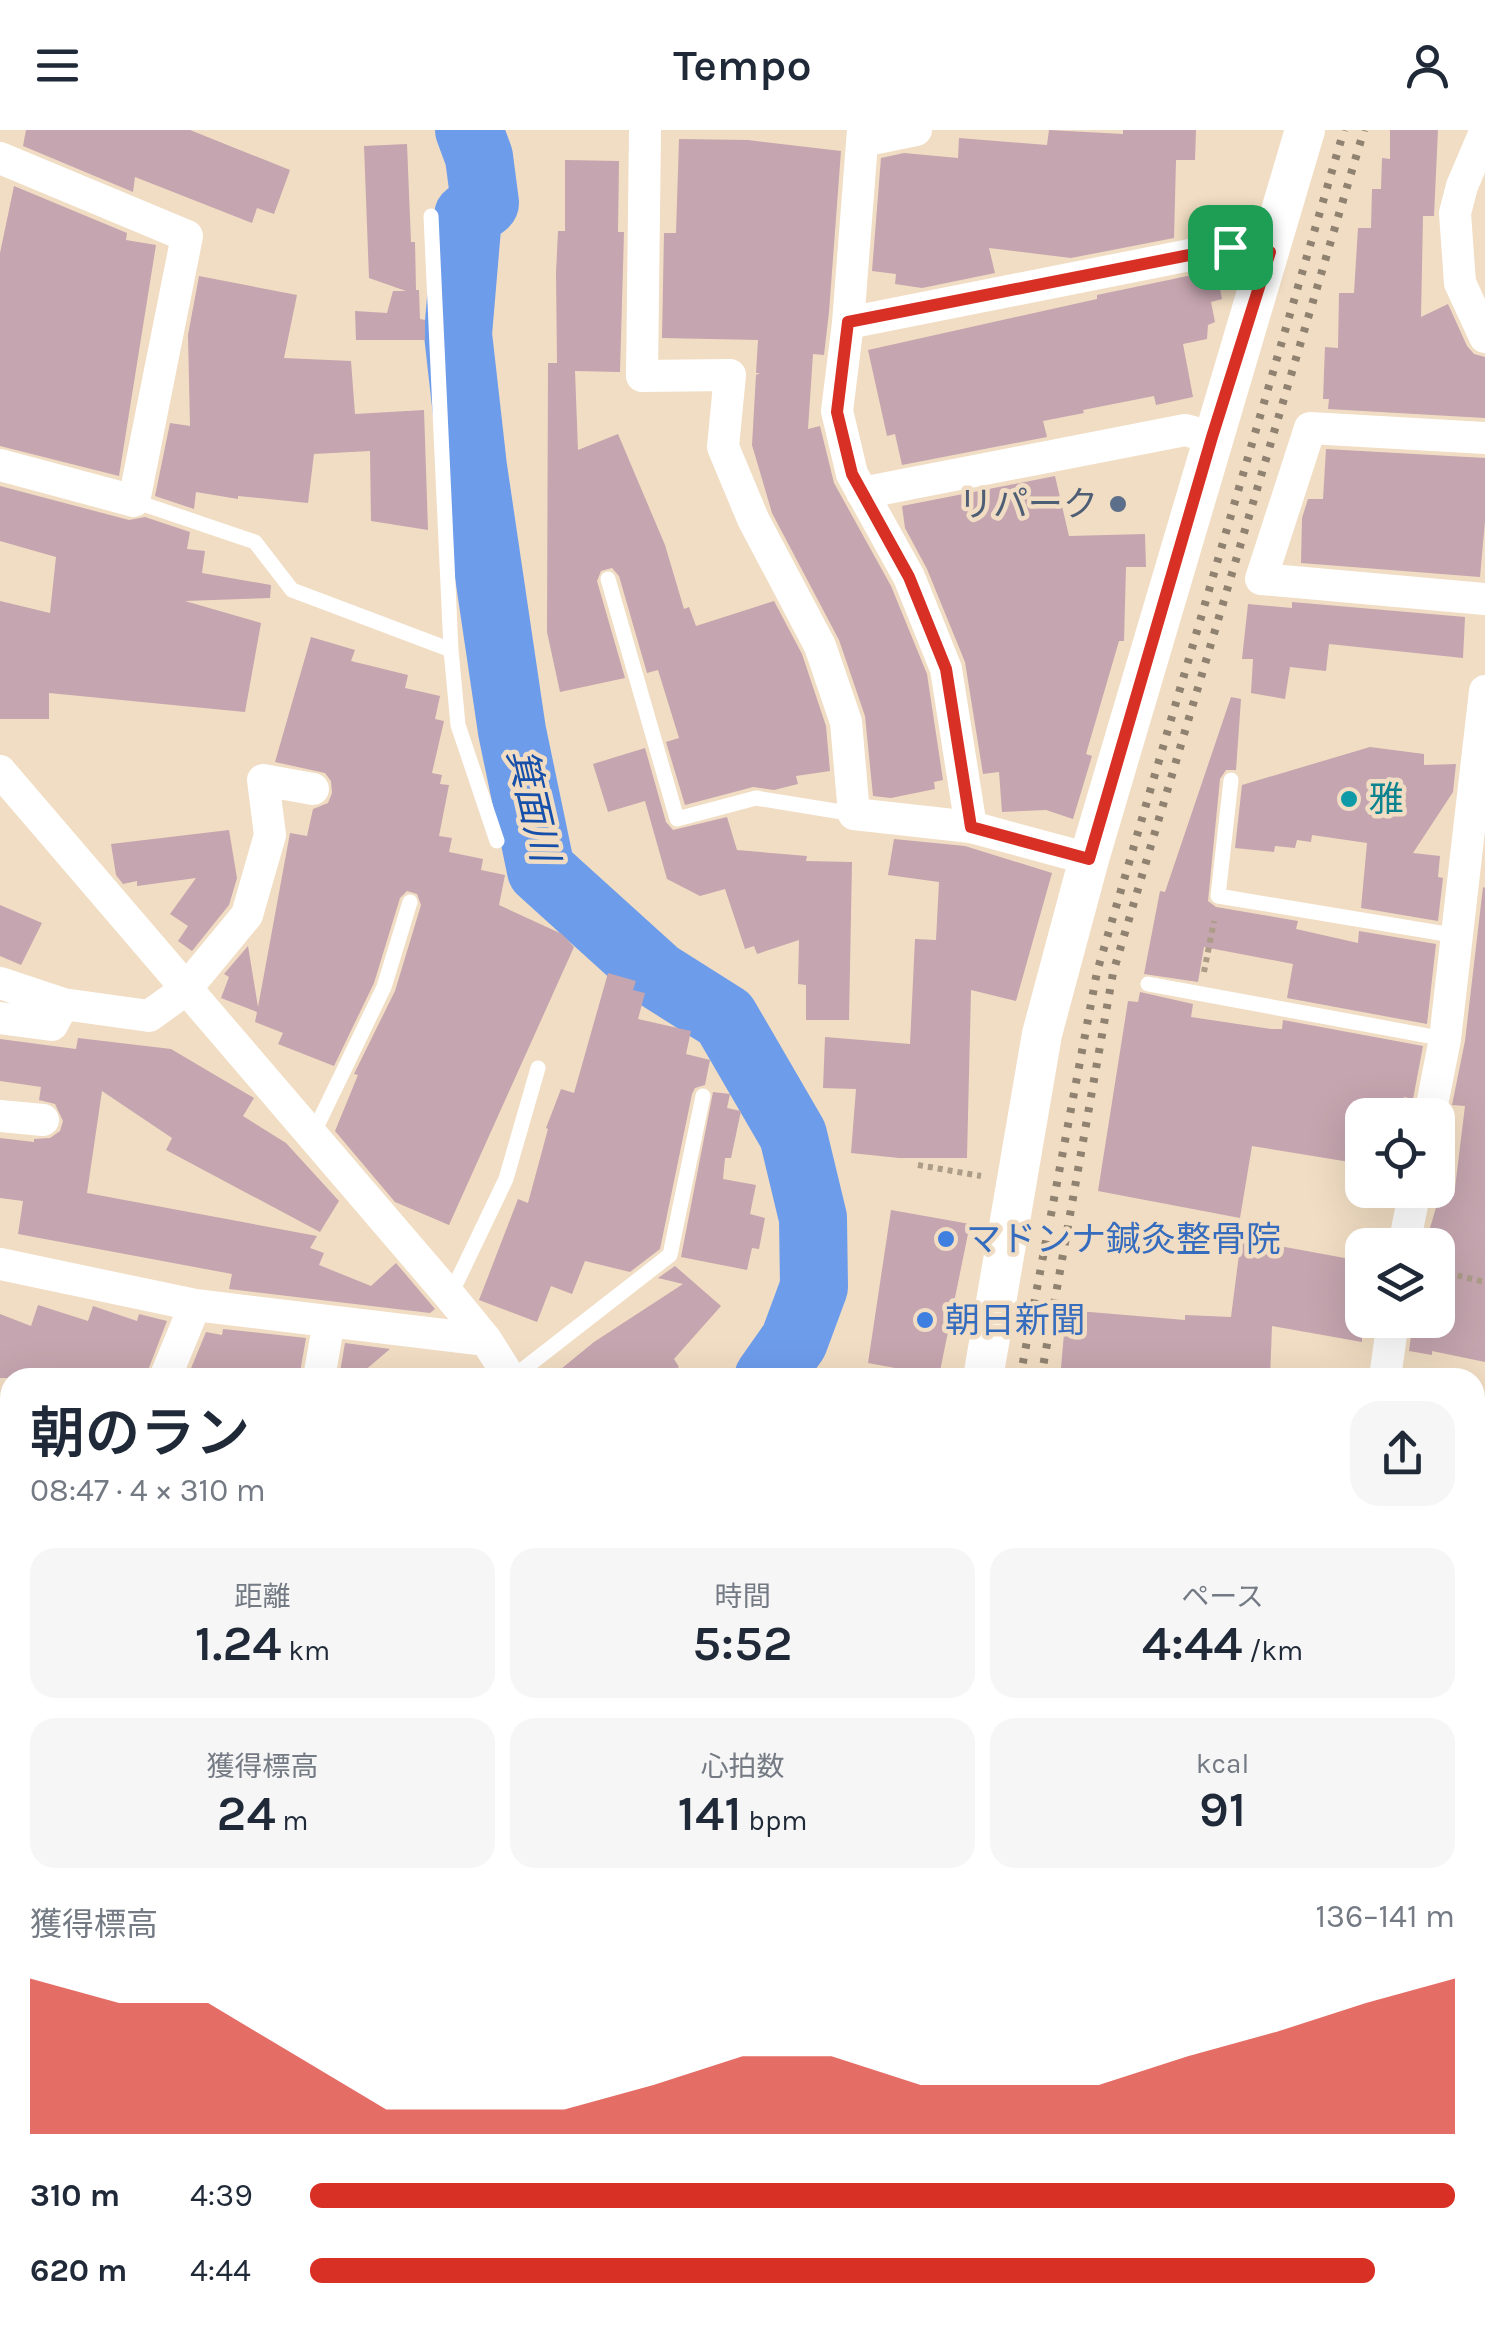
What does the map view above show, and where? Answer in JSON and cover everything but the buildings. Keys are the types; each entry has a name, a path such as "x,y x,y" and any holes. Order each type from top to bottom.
{"street":[{"path":"645,130 642,376 730,375 724,447 754,519 820,646 846,722 854,814 971,827 1089,859"},
{"path":"916,130 862,136 837,412 852,474 909,577 946,669 971,827"},
{"path":"985,1368 1042,1034 1089,859 1305,130"},
{"path":"1485,132 1455,213 1460,283 1485,337"},
{"path":"0,158 187,236 134,502 0,465"},
{"path":"848,322 1230,247 1270,252"},
{"path":"1485,438 1310,428 1261,578 1485,599"},
{"path":"862,493 1185,430 1212,437"},
{"path":"1433,1098 1445,1039 1485,691"},
{"path":"0,771 450,1296 504,1368"},
{"path":"0,984 62,1004 148,1016 185,990 247,916 270,834 263,780 314,789"},
{"path":"0,1018 52,1025 62,1004"},
{"path":"0,1116 43,1120"},
{"path":"0,1264 196,1305 486,1340"},
{"path":"169,1368 196,1305"},
{"path":"321,1368 329,1321"},
{"path":"1386,1368 1391,1338"}],"lane":[{"path":"432,216 451,650 458,725 497,841"},
{"path":"134,502 256,542 292,590 451,650"},
{"path":"608,578 677,818 756,798 854,814"},
{"path":"1230,780 1218,896 1458,936"},
{"path":"312,1136 384,987 410,902"},
{"path":"1148,984 1445,1039"},
{"path":"450,1296 506,1179 538,1068"},
{"path":"524,1368 670,1255 702,1096"}],"path":[{"path":"1200,993 1218,896"},
{"path":"918,1165 992,1178"},
{"path":"1455,1275 1485,1282"}],"waterway":[{"name":"箕面川","path":"469,130 479,157 485,203 468,216 458,334 473,467 512,731 541,870 657,975 725,1018 793,1135 813,1218 814,1287 794,1341 775,1368"}],"railway":[{"path":"1022,1368 1097,972 1344,130"},
{"path":"1043,1368 1113,973 1364,130"}],"place":[{"name":"リパーク","path":"1118,504"},
{"name":"雅","path":"1349,799"},
{"name":"マドンナ鍼灸整骨院","path":"946,1239"},
{"name":"朝日新聞","path":"925,1320"}],"route":[{"path":"1230,247 1270,252 1089,859 971,827 946,669 909,577 852,474 837,412 848,322 1230,247"}]}
